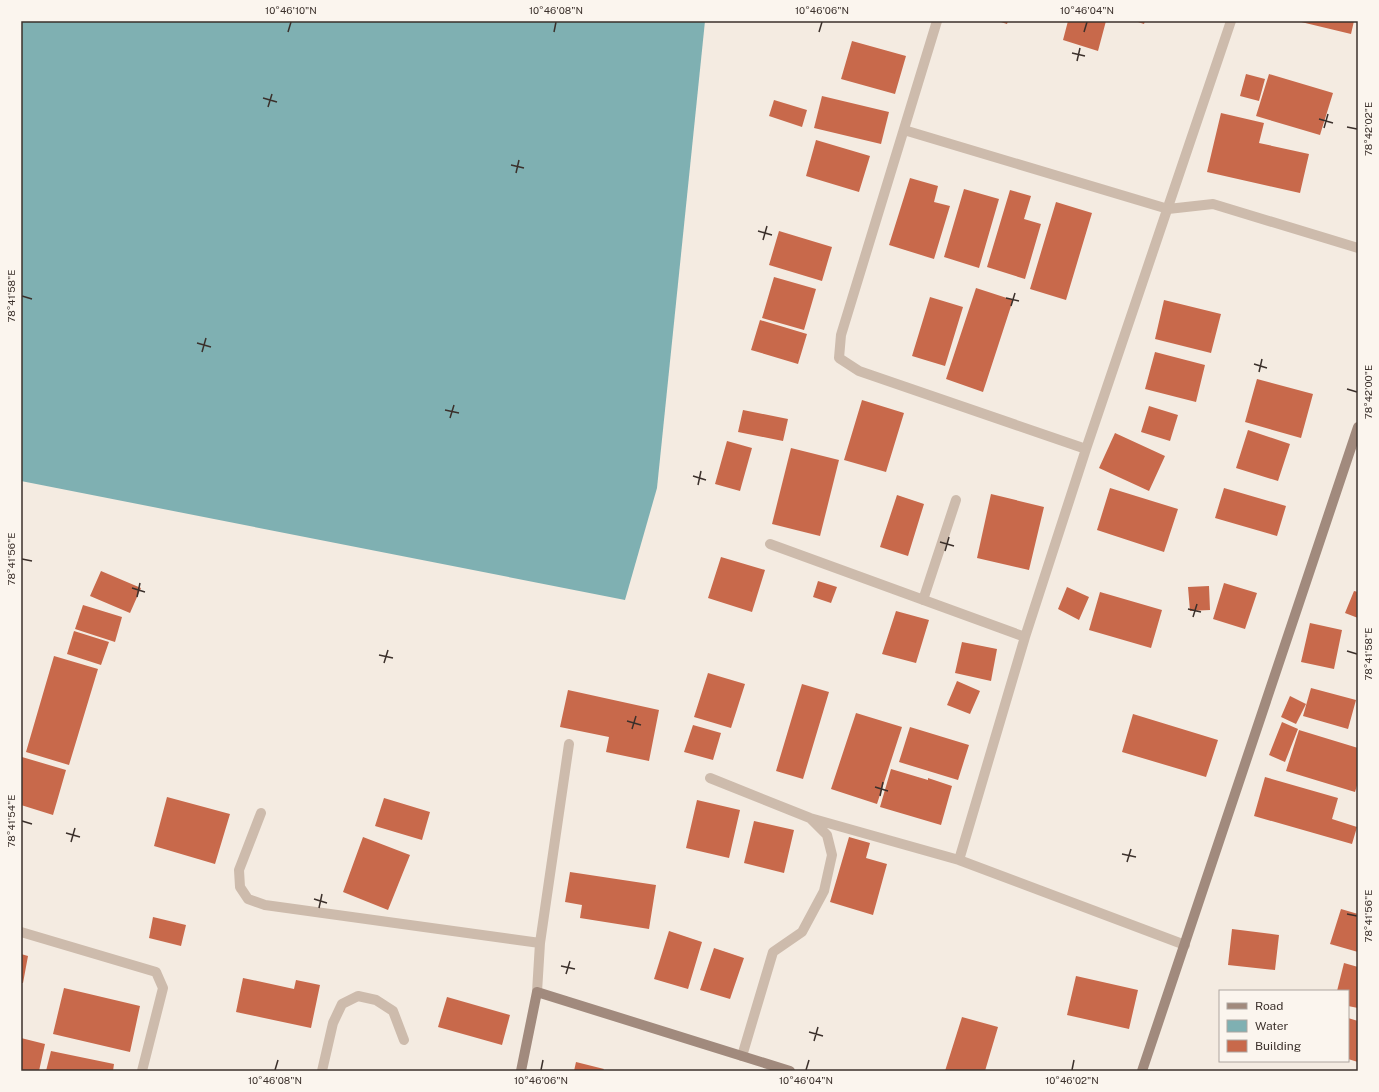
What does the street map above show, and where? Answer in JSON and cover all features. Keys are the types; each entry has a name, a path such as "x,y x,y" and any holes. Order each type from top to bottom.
{"street":[{"path":"937,21 841,335 839,358 859,371 1086,449"},
{"path":"959,860 1025,637 1086,449 1231,21"},
{"path":"904,130 1168,209 1213,204 1358,248"},
{"path":"1142,1071 1358,427"},
{"path":"923,600 956,500"},
{"path":"770,544 1025,637"},
{"path":"521,1071 537,992 540,943 569,744"},
{"path":"710,778 810,818 959,860 1185,945"},
{"path":"261,813 240,870 240,887 248,899 265,905 540,943"},
{"path":"742,1056 773,952 802,932 824,891 832,855 827,836 810,818"},
{"path":"21,932 156,972 163,988 142,1071"},
{"path":"537,992 790,1071"},
{"path":"322,1071 333,1023 342,1004 358,996 376,1000 393,1011 404,1040"}],"water":[{"path":"21,21 705,21 657,488 625,600 21,481"}],"building":[{"path":"998,21 1008,21 1007,24"},
{"path":"1068,21 1106,21 1098,51 1063,40"},
{"path":"1135,21 1145,21 1144,24"},
{"path":"1297,21 1354,21 1351,34"},
{"path":"852,41 906,56 895,94 841,79"},
{"path":"1246,74 1265,79 1259,101 1240,96"},
{"path":"1269,74 1333,93 1320,135 1256,116"},
{"path":"822,96 889,112 881,144 814,128"},
{"path":"774,100 807,110 802,127 769,116"},
{"path":"1221,113 1264,123 1259,143 1309,154 1300,193 1207,172"},
{"path":"816,140 870,156 859,192 806,176"},
{"path":"910,178 938,186 934,202 950,206 934,259 889,245"},
{"path":"964,189 999,199 979,268 944,257"},
{"path":"1010,190 1031,196 1024,219 1041,224 1025,279 987,267"},
{"path":"1056,202 1092,213 1066,300 1030,289"},
{"path":"779,231 832,247 822,281 769,265"},
{"path":"774,277 816,289 804,330 762,318"},
{"path":"976,288 1013,300 983,392 946,379"},
{"path":"930,297 963,307 945,366 912,356"},
{"path":"1164,300 1221,314 1211,353 1155,339"},
{"path":"760,320 807,334 798,364 751,350"},
{"path":"1155,352 1205,365 1196,402 1145,389"},
{"path":"1257,379 1313,394 1301,438 1245,422"},
{"path":"862,400 904,413 886,472 844,460"},
{"path":"1149,406 1178,415 1170,441 1141,432"},
{"path":"743,410 788,419 783,441 738,432"},
{"path":"1248,430 1290,444 1278,481 1236,468"},
{"path":"1115,433 1165,456 1149,491 1099,468"},
{"path":"727,441 752,448 740,491 715,484"},
{"path":"791,448 839,460 820,536 772,524"},
{"path":"1110,488 1178,509 1164,552 1097,530"},
{"path":"1224,488 1286,506 1277,536 1215,518"},
{"path":"991,494 1044,507 1029,570 977,558"},
{"path":"897,495 924,504 908,556 880,547"},
{"path":"721,557 765,570 752,612 708,598"},
{"path":"101,571 141,588 130,613 90,596"},
{"path":"818,581 837,587 831,603 813,597"},
{"path":"1224,583 1257,593 1245,629 1213,619"},
{"path":"1209,586 1210,610 1190,611 1188,587"},
{"path":"1067,587 1089,597 1079,620 1058,609"},
{"path":"1354,591 1358,592 1358,618 1345,613"},
{"path":"1100,592 1162,610 1151,648 1089,630"},
{"path":"83,605 122,617 115,642 75,629"},
{"path":"896,611 929,620 916,663 882,654"},
{"path":"1310,623 1342,630 1334,669 1301,662"},
{"path":"74,631 109,642 101,665 67,654"},
{"path":"962,642 997,649 991,681 955,673"},
{"path":"54,656 98,669 69,765 26,752"},
{"path":"708,673 745,684 731,728 694,717"},
{"path":"957,681 980,691 970,714 947,705"},
{"path":"802,684 829,692 803,779 776,771"},
{"path":"1311,688 1356,700 1348,729 1303,716"},
{"path":"568,690 659,710 649,761 606,752 609,737 560,727"},
{"path":"1290,696 1306,704 1296,724 1281,717"},
{"path":"856,713 902,727 877,804 831,789"},
{"path":"1133,714 1218,740 1206,777 1122,752"},
{"path":"1282,722 1298,729 1285,762 1269,755"},
{"path":"693,725 721,733 713,760 684,752"},
{"path":"910,727 969,745 958,780 899,762"},
{"path":"1299,730 1358,748 1358,782 1355,792 1286,771"},
{"path":"22,757 66,770 53,815 21,805"},
{"path":"891,769 928,780 928,778 952,786 941,825 880,807"},
{"path":"1265,777 1338,798 1332,819 1357,827 1352,844 1254,816"},
{"path":"167,797 230,814 215,864 154,846"},
{"path":"384,798 430,812 422,840 375,826"},
{"path":"697,800 740,810 729,858 686,848"},
{"path":"754,821 794,830 784,873 744,863"},
{"path":"363,837 410,855 388,910 343,892"},
{"path":"849,837 870,843 866,858 887,864 873,915 830,902"},
{"path":"570,872 656,885 649,929 580,918 582,905 565,902"},
{"path":"1341,909 1358,914 1358,952 1330,944"},
{"path":"153,917 186,925 181,946 149,938"},
{"path":"1232,929 1279,935 1275,970 1228,965"},
{"path":"669,931 702,942 688,989 654,979"},
{"path":"714,948 744,958 730,999 700,990"},
{"path":"21,954 28,956 23,983 21,983"},
{"path":"1344,963 1358,967 1358,1008 1349,1006 1349,990 1337,990"},
{"path":"1076,976 1138,990 1129,1029 1067,1015"},
{"path":"243,978 294,989 296,980 320,985 311,1028 236,1012"},
{"path":"64,988 140,1006 130,1052 53,1034"},
{"path":"447,997 510,1015 502,1045 438,1027"},
{"path":"962,1017 998,1027 985,1071 945,1071"},
{"path":"1349,1018 1358,1021 1358,1062 1349,1059"},
{"path":"21,1038 45,1044 39,1071 21,1071"},
{"path":"51,1051 114,1064 113,1071 46,1071"},
{"path":"576,1062 604,1069 603,1071 574,1071"}]}
